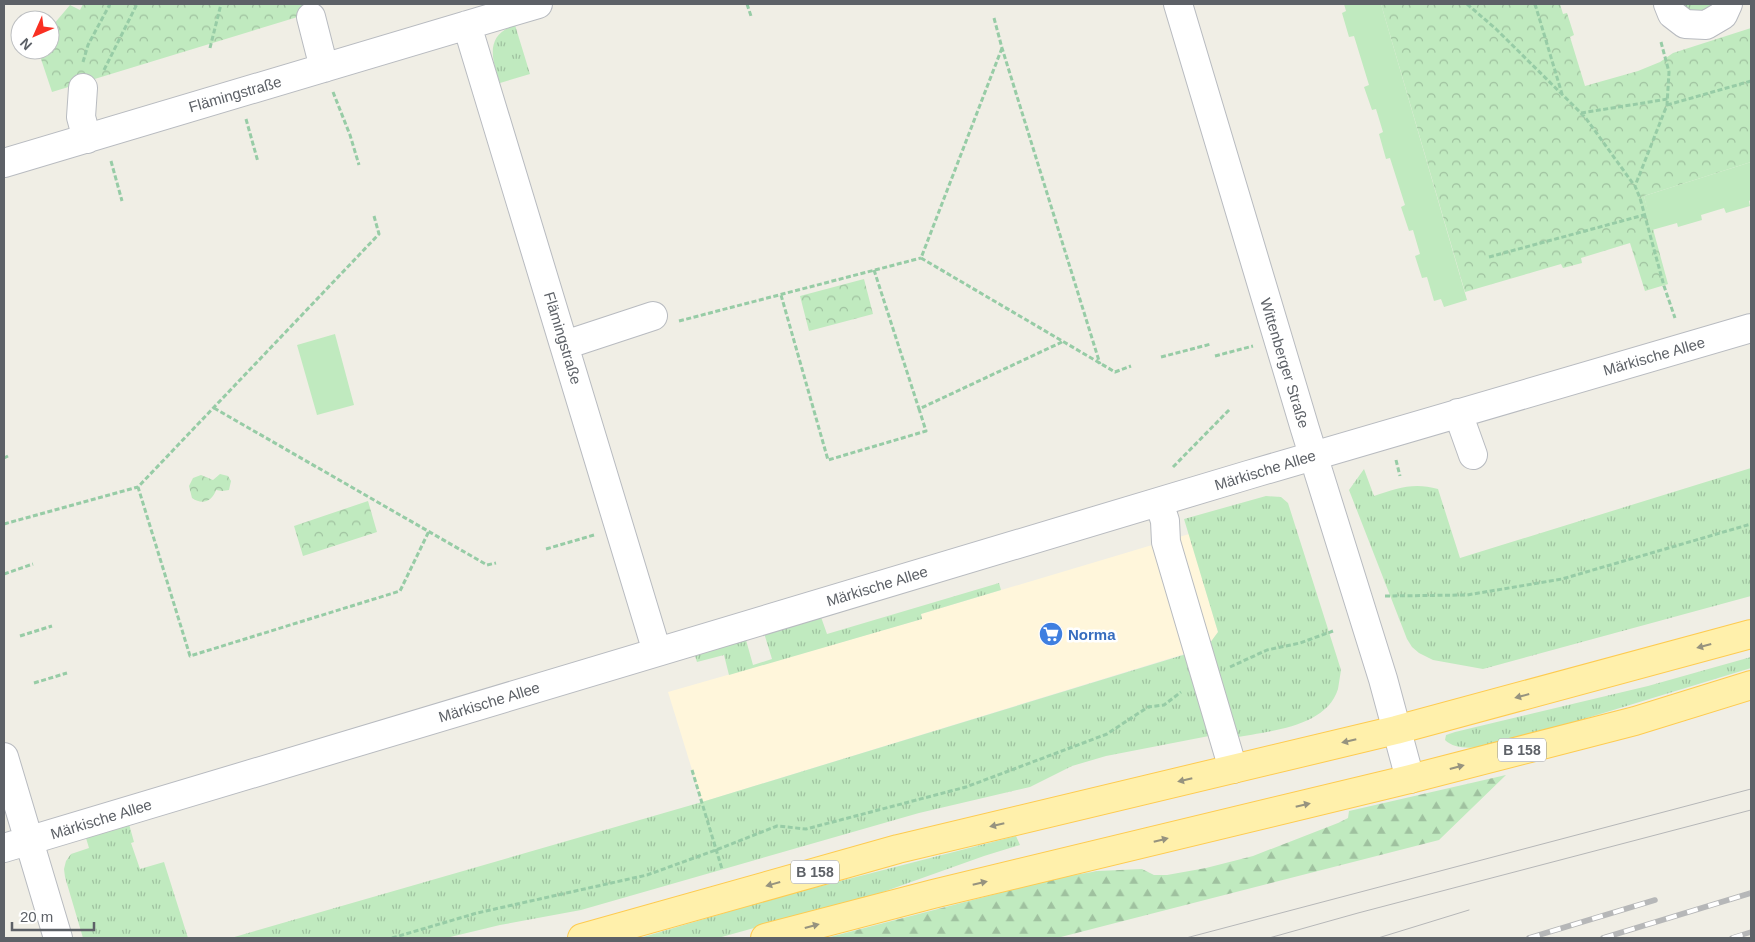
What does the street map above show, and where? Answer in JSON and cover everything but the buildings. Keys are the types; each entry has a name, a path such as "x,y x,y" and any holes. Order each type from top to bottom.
{"main road":[{"name":"B 158","path":"582,938 898,849 1396,730 1751,634"},
{"name":"B 158","path":"765,938 933,894 1410,779 1635,721 1751,685"},
{"path":"1635,721 1751,692"}],"street":[{"name":"Flämingstraße","path":"4,163 538,4"},
{"name":"Wittenberger Straße","path":"1178,4 1313,456 1384,679 1410,779"},
{"path":"1668,4 1672,14 1686,24 1706,25 1723,15 1728,4"},
{"path":"311,17 324,68"},
{"name":"Flämingstraße","path":"467,25 657,652"},
{"path":"87,139 81,117 93,80"},
{"path":"565,345 664,319"},
{"name":"Märkische Allee","path":"16,845 1313,456 1751,328"},
{"path":"1458,413 1473,455"},
{"path":"1159,502 1165,521 1166,542 1233,769"},
{"path":"4,757 16,845 58,938"}],"path":[{"path":"93,80 84,57 88,45 110,4"},
{"path":"93,80 137,4"},
{"path":"210,48 221,4"},
{"path":"747,4 751,16"},
{"path":"1467,4 1496,28 1581,113 1635,186 1675,318"},
{"path":"1535,4 1562,94"},
{"path":"994,18 1100,364"},
{"path":"1635,186 1667,105 1669,72 1661,41"},
{"path":"921,258 1002,48"},
{"path":"324,68 350,135 359,165"},
{"path":"1667,105 1751,81"},
{"path":"239,93 258,162"},
{"path":"1581,113 1668,99"},
{"path":"1489,257 1644,214"},
{"path":"4,524 138,487 379,234 374,216"},
{"path":"664,319 781,295 921,258 1115,372 1132,366"},
{"path":"781,295 828,460 926,431 874,270"},
{"path":"1215,356 1278,340"},
{"path":"919,409 1062,342"},
{"path":"1161,357 1212,344"},
{"path":"214,408 487,565 496,563"},
{"path":"1173,467 1230,409"},
{"path":"4,458 8,456"},
{"path":"138,487 190,656 400,591 429,531"},
{"path":"1384,596 1466,595 1562,579 1751,524"},
{"path":"546,549 619,528"},
{"path":"4,574 33,564"},
{"path":"20,636 52,626"},
{"path":"392,938 477,913 648,875 777,826 806,829 966,787 1035,763 1108,734 1148,707 1164,705 1206,674 1230,667 1267,650 1300,643 1333,631"},
{"path":"34,683 67,673"},
{"path":"692,770 724,875"}],"shaded area":[{"path":"1189,534 1218,632 1207,647 702,802 668,692 922,619 921,614"}],"green space":[{"path":"83,4 314,4 314,12 52,92 41,60 60,60 60,17 70,5 80,10"},
{"path":"1344,4 1381,4 1467,300 1444,307 1441,299 1434,301 1427,277 1422,278 1415,256 1420,254 1413,230 1409,231 1401,207 1405,205 1390,158 1386,159 1379,134 1383,132 1376,109 1372,110 1364,87 1369,85 1354,36 1349,37 1342,13 1346,11"},
{"path":"1381,4 1560,4 1563,14 1567,13 1574,35 1570,37 1585,86 1638,71 1660,62 1673,53 1751,28 1751,162 1644,196 1668,284 1645,291 1630,243 1581,258 1582,263 1563,268 1561,264 1465,292"},
{"path":"1676,4 1719,4 1699,17"},
{"path":"515,25 530,74 500,83 493,57 493,49 498,35 505,29"},
{"path":"1751,162 1750,206 1726,213 1724,208 1701,215 1702,220 1678,227 1677,223 1652,230 1644,196"},
{"path":"864,279 873,314 809,331 800,296"},
{"path":"335,334 354,405 317,415 297,345"},
{"path":"1751,468 1751,596 1483,669 1433,660 1412,647 1407,639 1349,490 1364,469 1374,496 1398,488 1413,486 1438,489 1460,558"},
{"path":"220,474 228,476 231,481 229,490 216,490 209,500 203,502 192,498 189,486 193,478 201,475 213,480"},
{"path":"1266,496 1281,497 1288,503 1341,670 1338,689 1331,702 1309,720 1278,730 1234,738 1207,647 1218,632 1184,519"},
{"path":"368,501 377,532 303,556 294,526"},
{"path":"999,583 1001,590 921,614 922,619 729,675 724,655 697,662 695,656 746,640 753,665 772,659 764,633 821,617 827,634"},
{"path":"1193,652 1215,725 1209,736 1106,756 1072,766 1030,787 919,813 581,910 500,925 446,938 231,938 702,802"},
{"path":"1751,657 1751,668 1515,740 1469,748 1460,747 1445,740 1446,735 1455,732 1648,686"},
{"path":"1506,775 1439,840 1057,938 826,938 1057,878 1098,871 1142,869 1154,875 1167,875 1206,868 1253,856 1338,823 1348,818 1349,811"},
{"path":"129,824 134,842 131,843 140,869 164,862 188,938 83,938 65,877 66,861 71,854 89,848 86,838"},
{"path":"1016,836 1020,845 883,892 718,938 640,938 782,896"}],"tram line":[{"path":"1186,938 1751,789"},
{"path":"1269,938 1751,810"},
{"path":"1378,938 1469,910"}],"railway":[{"path":"1603,938 1751,893"},
{"path":"1529,938 1655,900"},
{"path":"1732,938 1751,932"}],"place":[{"name":"Norma","path":"1051,634"}]}
